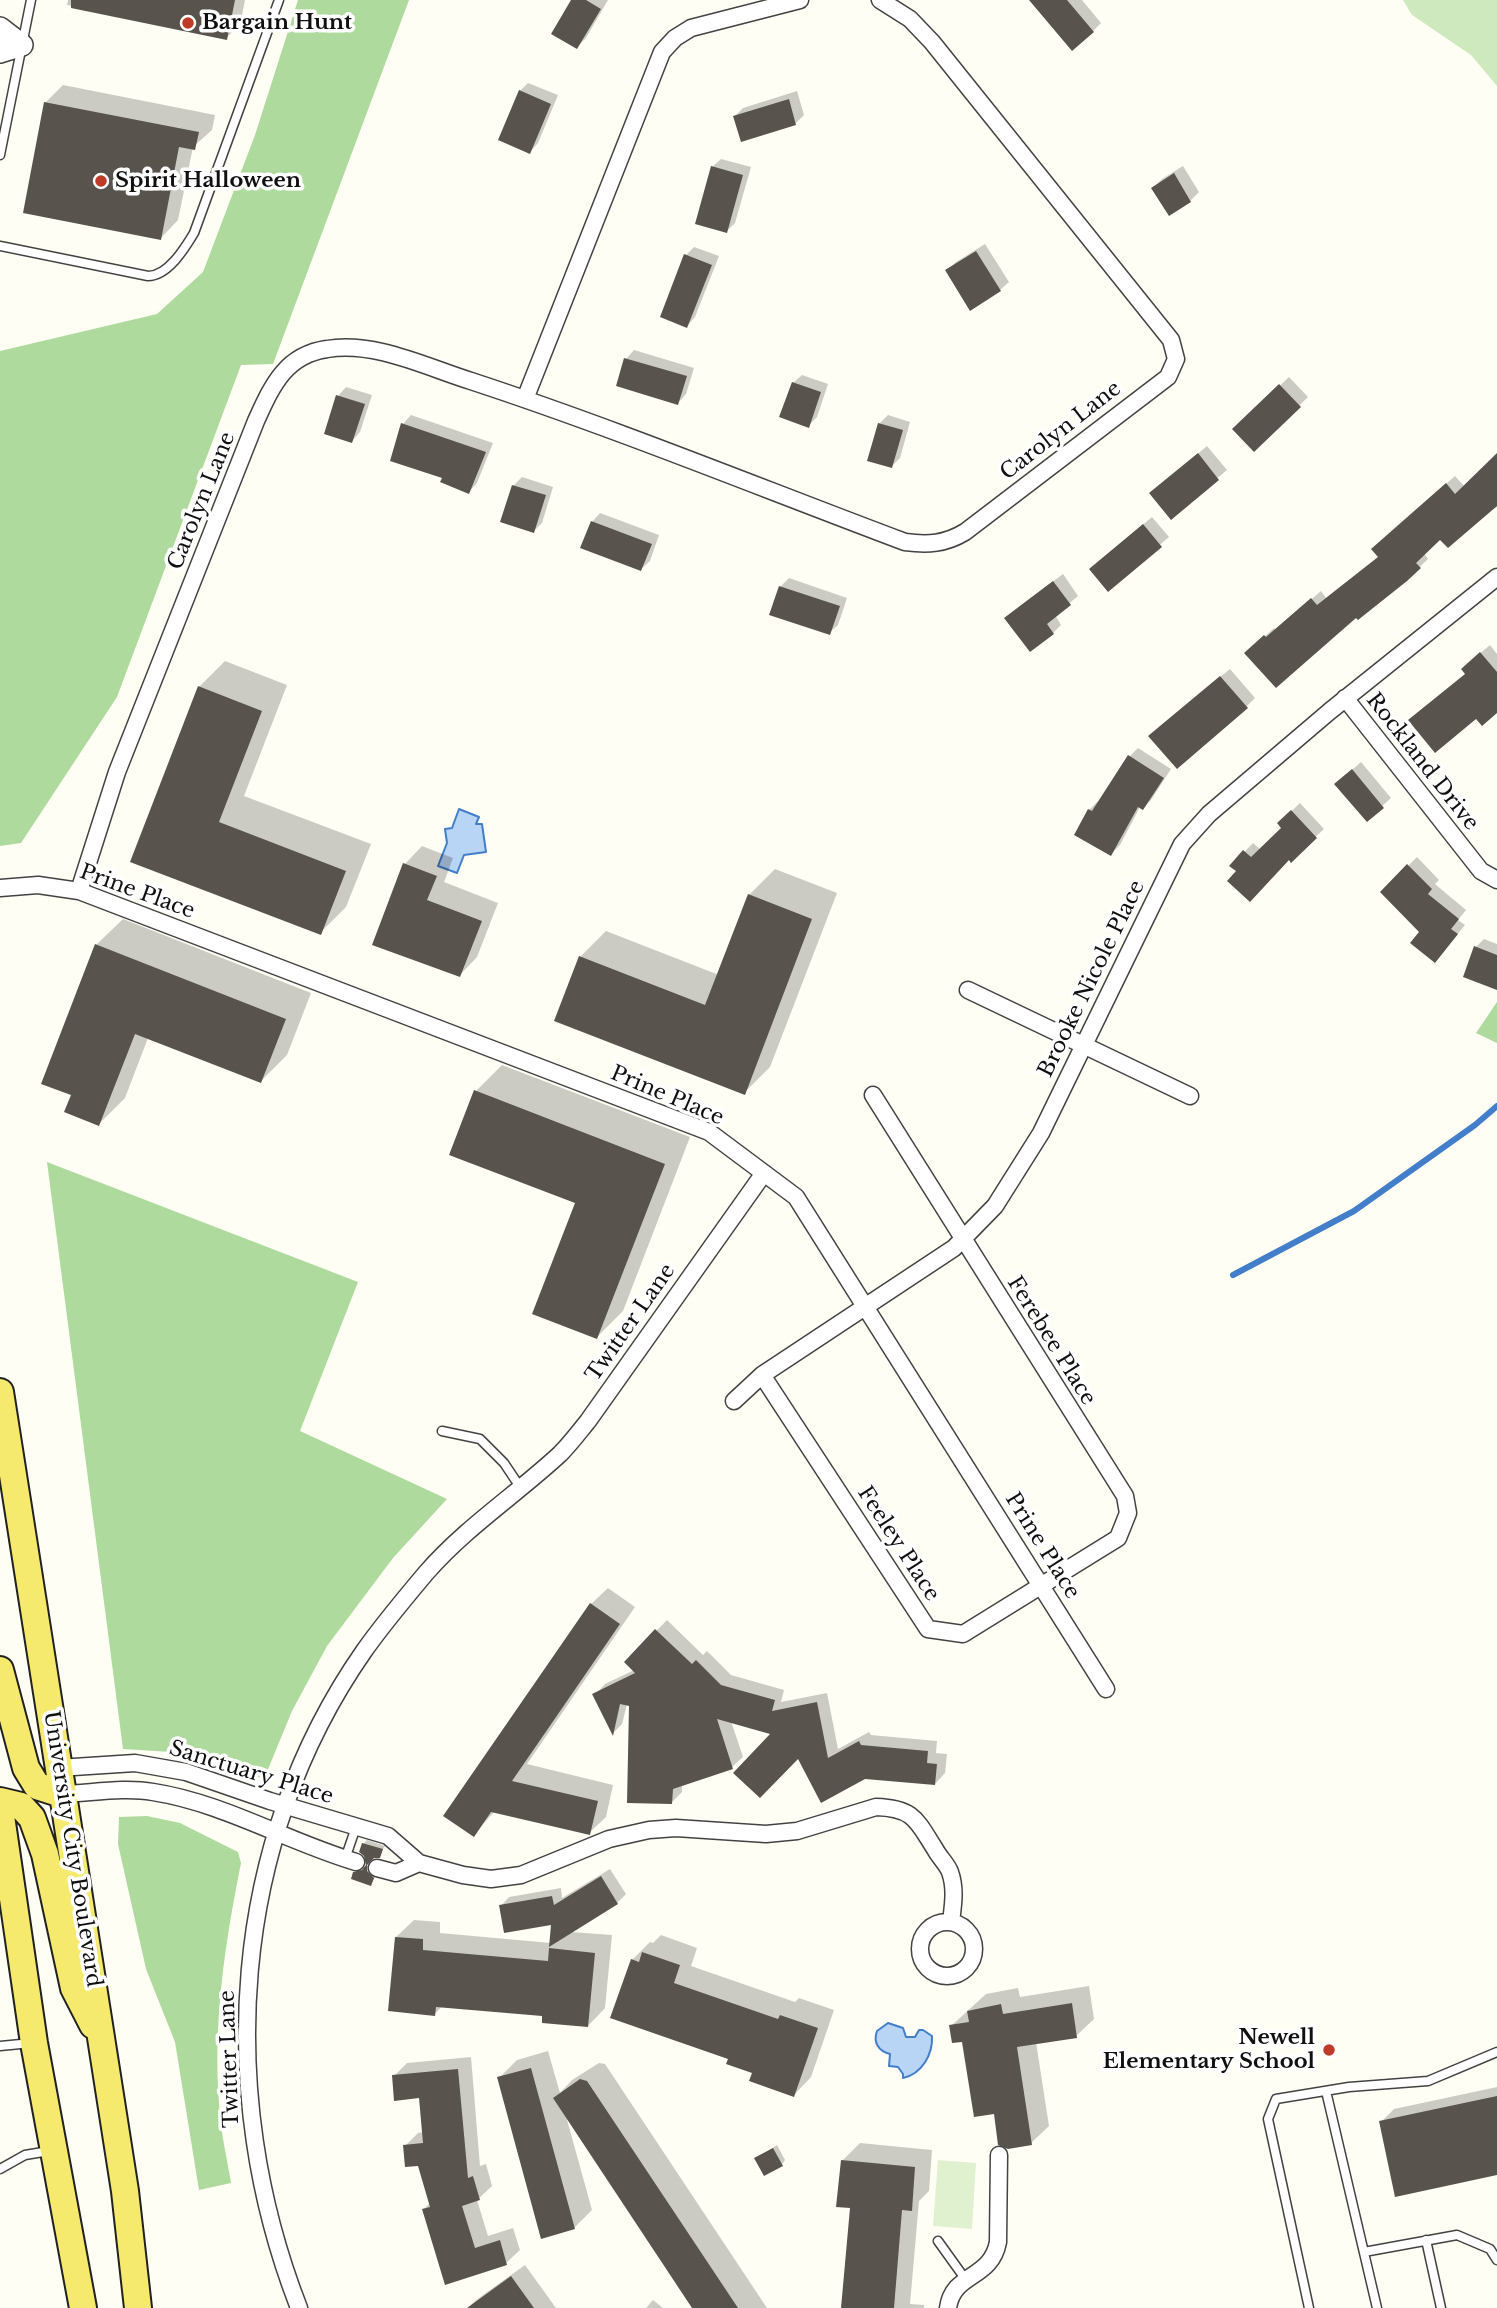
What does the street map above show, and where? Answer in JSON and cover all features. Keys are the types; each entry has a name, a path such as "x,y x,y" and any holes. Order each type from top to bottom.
{"main road":[{"name":"University City Boulevard","path":"0,1392 125,2191 138,2308"},
{"path":"0,1670 26,1768 37,1786 60,1781"},
{"path":"0,1801 22,1806 32,1818 45,1854 74,1988 102,2042"},
{"path":"0,1809 34,2043 83,2308"}],"street":[{"path":"525,399 662,52 675,38 691,28 800,0"},
{"name":"Carolyn Lane","path":"79,891 117,772 256,421 272,385 296,361 328,348 378,351 525,399 905,542 923,545 951,540 965,532 1168,377 1176,359 1171,340 932,42 910,19 880,0"},
{"path":"0,28 22,45"},
{"path":"0,52 22,45"},
{"name":"Brooke Nicole Place","path":"734,1401 762,1375 954,1248 995,1206 1035,1144 1182,844 1209,814 1345,698 1497,577"},
{"name":"Rockland Drive","path":"1345,698 1481,871 1497,880"},
{"name":"Prine Place","path":"0,888 38,885 79,891 709,1132 796,1197 1105,1689"},
{"path":"968,990 1190,1096"},
{"name":"Ferebee Place","path":"873,1095 1125,1496 1128,1513 1118,1538 1042,1586"},
{"name":"Twitter Lane","path":"299,2308 278,2250 255,2152 248,2077 249,1962 266,1870 286,1806 313,1741 363,1652 429,1570 562,1452 588,1421 764,1173"},
{"name":"Feeley Place","path":"762,1375 929,1629 963,1634 1042,1586"},
{"name":"Sanctuary Place","path":"60,1781 135,1763 186,1772 286,1806 388,1836 419,1863 463,1875 491,1879 521,1875 609,1839 649,1830 676,1828 766,1834 797,1831 876,1807 889,1807 903,1811 920,1824 950,1870 954,1893 951,1922"},
{"path":"60,1781 153,1792 184,1799 350,1860"},
{"name":"Sanctuary Place","path":"377,1868 396,1873 419,1863"},
{"path":"948,2308 951,2293 991,2263 996,2253 999,2155"}],"lane":[{"path":"0,155 31,0"},
{"path":"0,246 148,276 154,276 164,270 194,233 279,0"},
{"path":"442,1431 480,1440 503,1463 520,1487"},
{"path":"350,1860 356,1827"},
{"path":"0,2046 34,2043"},
{"path":"1309,2308 1268,2119 1276,2099 1428,2081 1497,2052"},
{"path":"1326,2091 1377,2308"},
{"path":"0,2169 25,2155 52,2150"},
{"path":"1364,2252 1457,2235 1490,2249 1497,2260"},
{"path":"1426,2240 1441,2308"},
{"path":"938,2241 966,2280"}],"green space":[{"path":"298,0 409,0 273,364 241,365 117,697 21,843 0,846 0,351 157,314 203,272 255,135"},
{"path":"1403,0 1497,0 1497,86 1471,55 1412,15"},
{"path":"1497,1002 1497,1043 1476,1033"},
{"path":"47,1162 358,1282 300,1431 447,1499 393,1558 327,1646 292,1711 264,1779 187,1753 123,1749"},
{"path":"147,1816 180,1823 238,1852 241,1863 225,1952 218,2042 220,2113 231,2183 199,2190 175,2042 146,1969 118,1844 119,1817"},
{"path":"938,2160 976,2163 972,2229 933,2226"}],"water":[{"path":"459,809 479,817 476,824 482,824 486,852 464,855 457,873 438,866 447,843 445,829 452,828"},
{"path":"888,2023 903,2028 906,2037 915,2037 919,2030 932,2036 931,2050 925,2062 910,2076 903,2078 898,2067 889,2066 890,2054 878,2046 877,2031"}],"building":[{"name":"Bargain Hunt","path":"71,0 235,0 227,40 71,8"},
{"path":"571,0 586,0 601,9 577,49 551,34"},
{"path":"1029,0 1067,0 1094,32 1072,51"},
{"path":"519,90 551,104 530,154 498,140"},
{"path":"789,99 796,125 741,142 733,116"},
{"name":"Spirit Halloween","path":"44,102 199,132 195,150 179,147 161,240 23,213"},
{"path":"711,166 743,175 727,233 695,224"},
{"path":"1174,173 1191,202 1169,216 1151,188"},
{"path":"976,251 1001,291 970,311 945,270"},
{"path":"684,254 712,265 687,328 660,317"},
{"path":"624,358 687,376 678,405 616,386"},
{"path":"792,382 821,392 809,428 779,417"},
{"path":"1279,384 1301,407 1254,452 1232,429"},
{"path":"336,395 365,404 352,443 324,434"},
{"path":"401,423 486,452 469,494 440,482 442,478 390,461"},
{"path":"878,423 903,430 892,468 867,461"},
{"path":"1198,453 1219,480 1171,520 1149,493"},
{"path":"1497,453 1497,506 1448,548 1440,540 1416,563 1421,568 1407,581 1358,620 1356,618 1276,688 1244,653 1311,598 1317,605 1378,557 1371,549 1446,483 1455,494"},
{"path":"512,485 546,495 534,533 500,522"},
{"path":"591,521 652,544 641,571 580,548"},
{"path":"1143,524 1162,547 1108,592 1089,569"},
{"path":"1053,581 1071,605 1047,624 1054,634 1030,652 1004,618"},
{"path":"779,586 840,606 830,635 769,615"},
{"path":"1480,652 1497,672 1497,713 1482,726 1476,719 1435,753 1408,720 1465,674 1461,669"},
{"path":"1220,676 1248,708 1177,769 1148,736"},
{"path":"198,686 262,711 219,822 346,871 321,935 130,862"},
{"path":"1128,755 1164,778 1143,810 1138,807 1111,856 1074,835 1088,809 1092,811"},
{"path":"1352,769 1384,808 1367,822 1334,784"},
{"path":"1291,810 1317,838 1291,863 1289,860 1250,902 1227,881 1236,871 1229,866 1243,850 1251,857 1281,828 1277,823"},
{"path":"403,863 437,876 427,900 482,921 460,977 372,945"},
{"path":"1407,864 1432,889 1428,894 1459,919 1451,929 1458,934 1435,963 1410,943 1419,932 1380,892"},
{"path":"748,894 812,919 745,1095 554,1021 579,956 705,1005"},
{"path":"95,944 286,1019 261,1083 135,1034 99,1126 64,1112 71,1095 41,1084"},
{"path":"1474,946 1497,955 1497,990 1463,977"},
{"path":"474,1090 665,1164 597,1339 532,1314 575,1203 449,1155"},
{"path":"590,1603 620,1624 512,1781 598,1801 590,1835 491,1812 474,1837 443,1816"},
{"path":"655,1629 692,1664 696,1660 721,1685 775,1700 772,1711 817,1702 828,1758 859,1741 861,1745 928,1751 927,1763 937,1764 935,1785 865,1779 821,1803 798,1759 760,1798 733,1773 770,1734 717,1719 733,1769 673,1789 672,1804 627,1803 629,1706 620,1704 613,1736 592,1694 635,1673 624,1662"},
{"path":"362,1843 383,1849 380,1858 374,1858 367,1865 367,1871 374,1878 371,1886 351,1879 353,1872 362,1870 366,1865 364,1856 359,1852"},
{"path":"601,1876 618,1904 549,1947 551,1925 504,1933 499,1905 552,1896 554,1905"},
{"path":"395,1937 423,1939 423,1950 548,1961 549,1948 595,1953 588,2027 542,2023 542,2016 436,2007 435,2016 388,2011"},
{"path":"642,1952 680,1965 674,1983 778,2019 780,2015 818,2028 794,2097 749,2081 752,2073 726,2064 728,2059 610,2018 631,1959 639,1962"},
{"path":"1072,2003 1077,2038 1017,2047 1032,2145 1008,2149 998,2145 994,2114 974,2117 962,2042 952,2043 949,2025 969,2022 967,2011 1001,2004 1003,2014"},
{"path":"531,2068 575,2229 541,2239 497,2077"},
{"path":"458,2069 468,2178 473,2176 480,2200 462,2206 475,2248 500,2240 507,2265 445,2285 422,2209 430,2207 418,2166 405,2167 403,2145 423,2143 419,2098 394,2101 392,2075"},
{"path":"580,2079 587,2081 738,2308 692,2308 553,2098"},
{"path":"1497,2096 1497,2175 1395,2197 1379,2121"},
{"path":"773,2148 783,2166 764,2176 754,2158"},
{"path":"841,2160 915,2167 912,2211 902,2210 894,2308 841,2308 850,2208 836,2207"},
{"path":"511,2276 534,2308 467,2308"}],"waterway":[{"path":"1233,1275 1354,1211 1475,1125 1497,1106"}],"place":[{"name":"Bargain Hunt","path":"188,23"},
{"name":"Spirit Halloween","path":"101,181"},
{"name":"Newell Elementary School","path":"1329,2050"}]}
